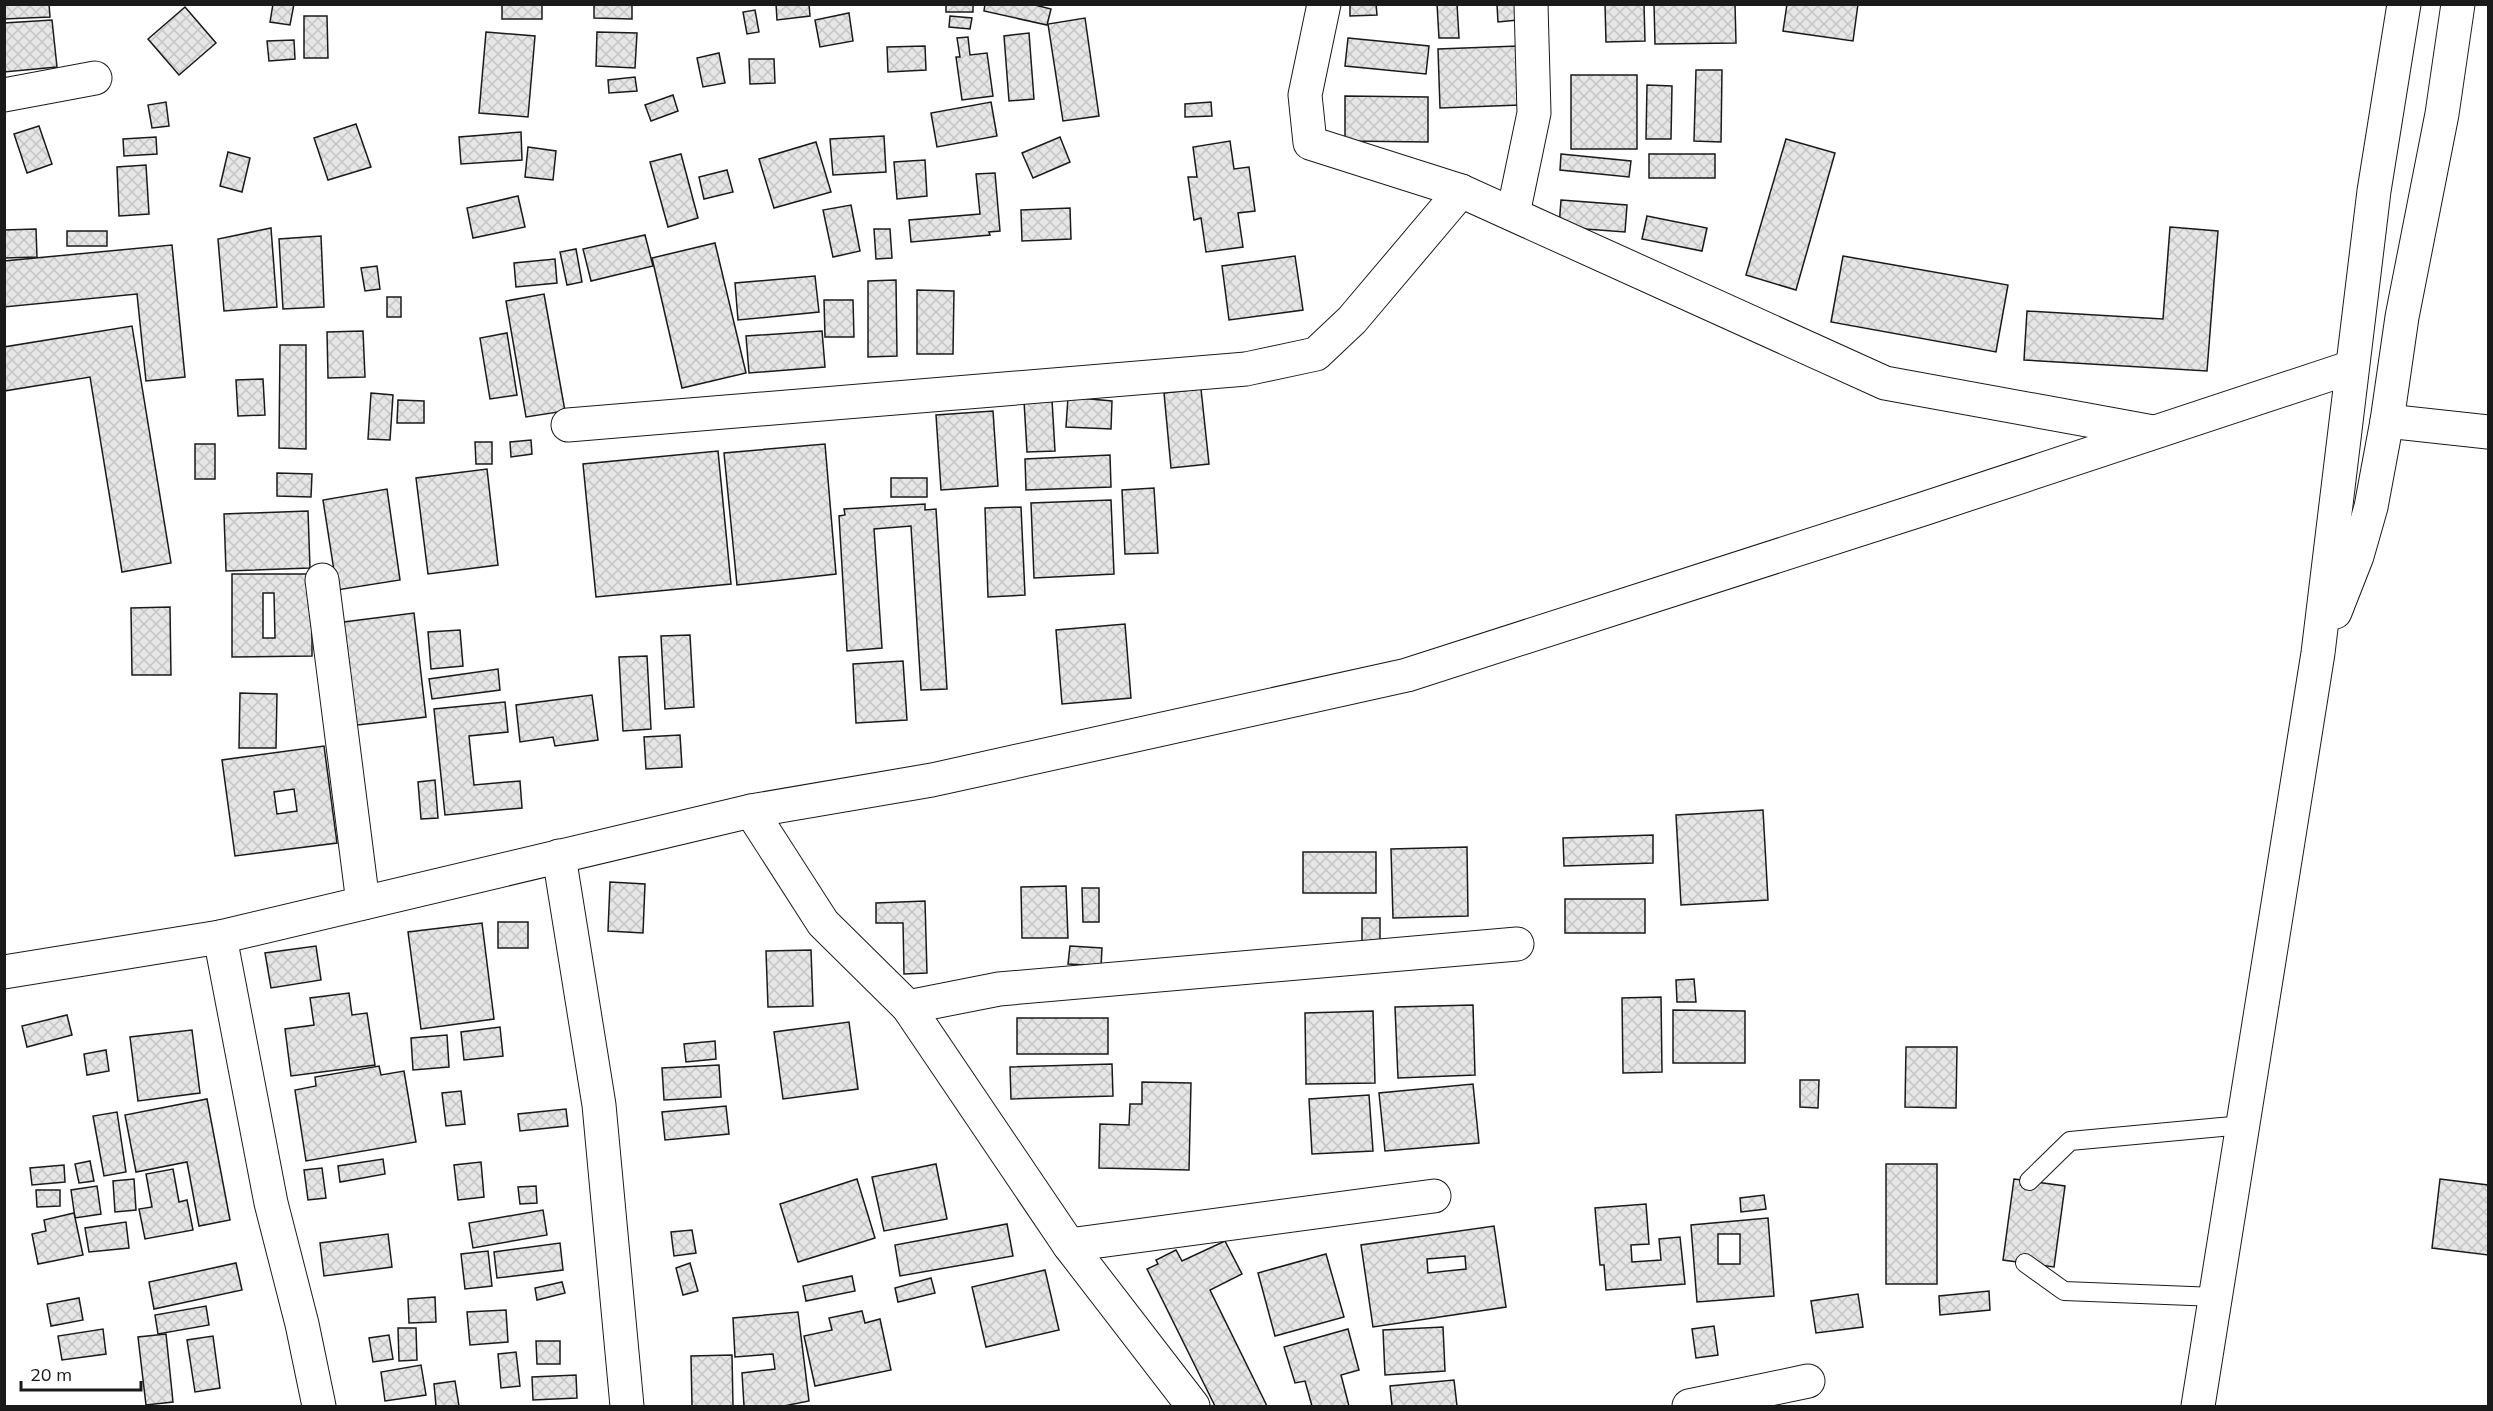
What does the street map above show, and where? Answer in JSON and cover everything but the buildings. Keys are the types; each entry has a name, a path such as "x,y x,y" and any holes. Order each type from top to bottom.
{"main road":[{"path":"1324,4 1305,95 1311,143 1461,191 1885,383 2156,432"},
{"path":"1513,214 1534,113 1531,4"},
{"path":"2198,1407 2318,652 2374,191 2404,4"},
{"path":"2318,652 2357,556 2371,507 2387,421 2402,316 2442,114 2458,4"},
{"path":"4,95 95,78"},
{"path":"568,425 1246,369 1316,354 1352,320 1461,191"},
{"path":"4,972 220,937 751,811 932,780 1407,675 2352,367"},
{"path":"2387,421 2488,432"},
{"path":"322,580 363,903"},
{"path":"751,811 823,923 908,1007 1069,1245 1193,1407"},
{"path":"559,856 599,1105 627,1407"},
{"path":"220,937 271,1203 302,1324 319,1407"},
{"path":"908,1007 999,989 1517,944"},
{"path":"1069,1245 1434,1196"},
{"path":"1689,1407 1808,1381"}],"lane":[{"path":"2029,1181 2070,1141 2243,1125"},
{"path":"2025,1263 2064,1291 2216,1297"}]}
